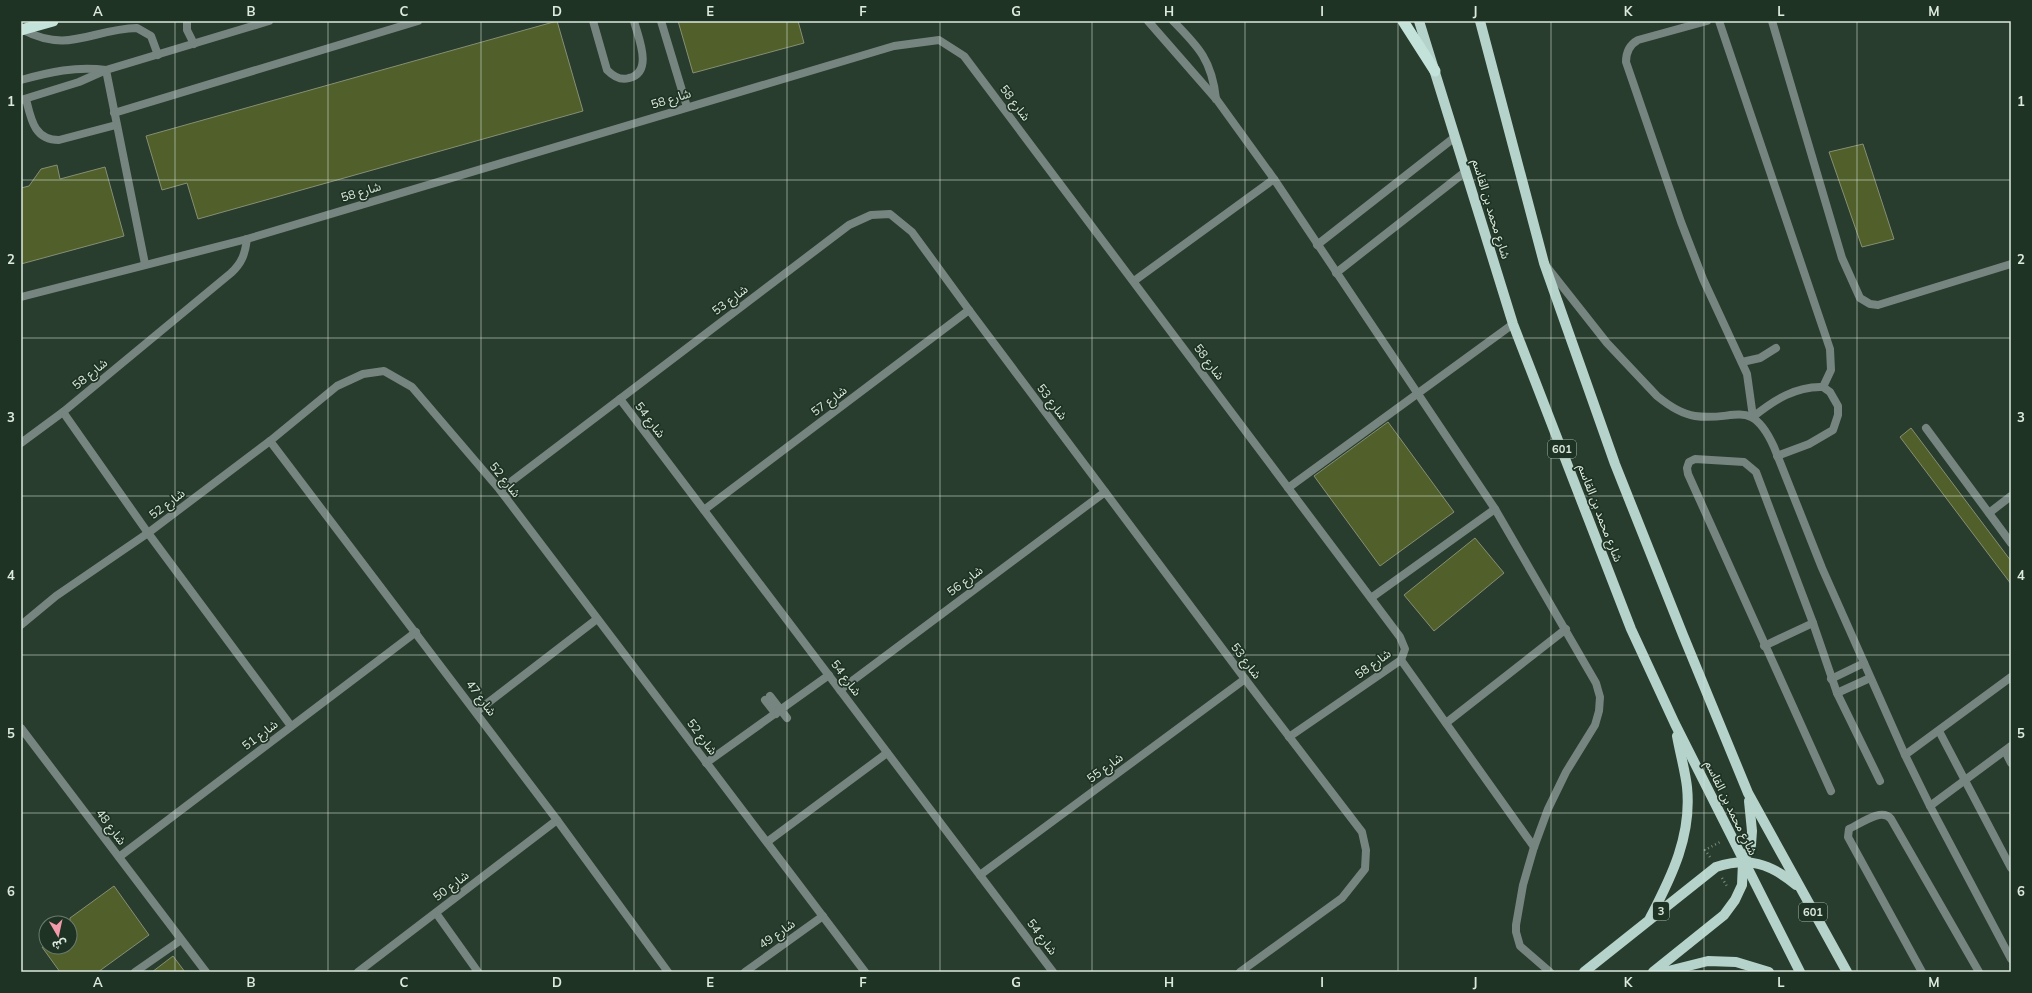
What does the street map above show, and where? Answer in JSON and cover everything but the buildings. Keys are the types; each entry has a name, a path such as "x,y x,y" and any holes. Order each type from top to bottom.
{"highway":[{"path":"22,30 53,21"},
{"path":"1403,21 1435,71"}],"main road":[{"name":"شارع محمد بن القاسم","path":"1419,21 1513,324 1631,629 1675,724 1743,862 1800,972"},
{"name":"شارع محمد بن القاسم","path":"1480,21 1544,263 1615,464 1748,793 1847,972"},
{"path":"1648,922 1672,876 1682,848 1687,819 1687,788 1675,724"},
{"path":"1653,972 1724,915 1735,900 1742,885 1743,862 1750,845 1752,831 1748,793"},
{"name":"3","path":"1584,972 1716,867 1730,862 1743,862"},
{"path":"1743,862 1764,865 1777,871 1800,889"},
{"path":"1664,972 1708,961 1736,962 1769,972"}],"street":[{"path":"187,21 187,30 194,44"},
{"path":"116,125 59,140 52,140 39,134 34,128 23,100 79,82 106,70 270,21"},
{"path":"114,113 418,21"},
{"path":"593,21 607,70 613,76 621,79 629,78 637,74 642,68 644,59 634,21"},
{"path":"661,21 687,107"},
{"path":"1148,21 1216,100 1274,179 1417,395 1496,509 1596,683 1600,697 1599,712 1595,725 1566,772 1548,809 1534,847 1523,885 1516,932 1520,946 1525,952 1550,972"},
{"path":"1173,21 1198,46 1214,78 1216,100"},
{"path":"1706,21 1638,40 1630,47 1626,62 1681,222 1700,272 1742,362 1750,387 1753,417 1770,438 1822,568 1905,755 1930,806 2011,959"},
{"path":"1718,21 1830,349 1831,370 1823,387"},
{"path":"1772,21 1842,258 1860,298 1870,304 1878,305 2011,264"},
{"path":"22,30 44,39 67,41 137,28 151,36 158,55"},
{"name":"شارع 58","path":"21,297 247,239 894,46 939,40 964,56 1400,637 1405,649 1401,660 1289,737"},
{"path":"21,80 61,70 76,68 106,70"},
{"path":"106,70 145,264"},
{"path":"1317,245 1455,138"},
{"path":"1336,273 1465,172"},
{"path":"1134,281 1274,179"},
{"name":"شارع 53","path":"500,490 849,225 871,215 890,214 912,232 968,310 1245,679 1362,832 1366,850 1365,869 1342,898 1240,972"},
{"name":"شارع 58","path":"21,443 63,412 232,273 239,266 245,255 247,239"},
{"path":"1544,263 1607,343 1657,396 1684,413 1694,416 1741,414 1753,417 1777,400 1798,390 1823,387 1830,392 1838,406 1838,415 1833,430 1809,444 1777,456"},
{"name":"شارع 57","path":"704,510 968,310"},
{"path":"1288,488 1513,324"},
{"path":"1742,362 1760,358 1776,348"},
{"name":"شارع 52","path":"21,625 56,596 148,533 270,441 337,386 363,374 384,371 412,387 500,490 865,972"},
{"name":"شارع 54","path":"620,399 1053,972"},
{"path":"63,412 148,533 291,726"},
{"path":"1926,428 2011,543"},
{"name":"شارع 47","path":"270,441 557,820 668,972"},
{"path":"1831,791 1764,646 1688,474 1687,468 1689,462 1695,459 1744,462 1756,472 1813,623 1831,679 1880,781"},
{"name":"شارع 56","path":"840,690 1105,492"},
{"path":"1989,513 2011,496"},
{"path":"1371,598 1496,509"},
{"path":"476,712 597,618"},
{"path":"1764,646 1813,623"},
{"path":"1446,723 1566,629"},
{"name":"شارع 51","path":"119,857 416,632"},
{"path":"1401,660 1534,847"},
{"path":"1831,679 1864,663"},
{"path":"706,763 829,675"},
{"path":"1905,755 2011,677"},
{"path":"1837,693 1870,678"},
{"name":"شارع 55","path":"980,875 1245,679"},
{"path":"767,698 778,712 787,718"},
{"name":"شارع 48","path":"21,728 206,972"},
{"path":"1939,730 1966,779 2011,868"},
{"path":"1930,806 2008,748 2011,764"},
{"path":"767,842 887,753"},
{"path":"1922,972 1848,837 1850,829 1880,814 1886,814 1891,819 1979,972"},
{"name":"شارع 50","path":"358,972 557,820"},
{"path":"436,912 478,972"},
{"name":"شارع 49","path":"745,972 823,916"},
{"path":"135,972 181,940"}]}
